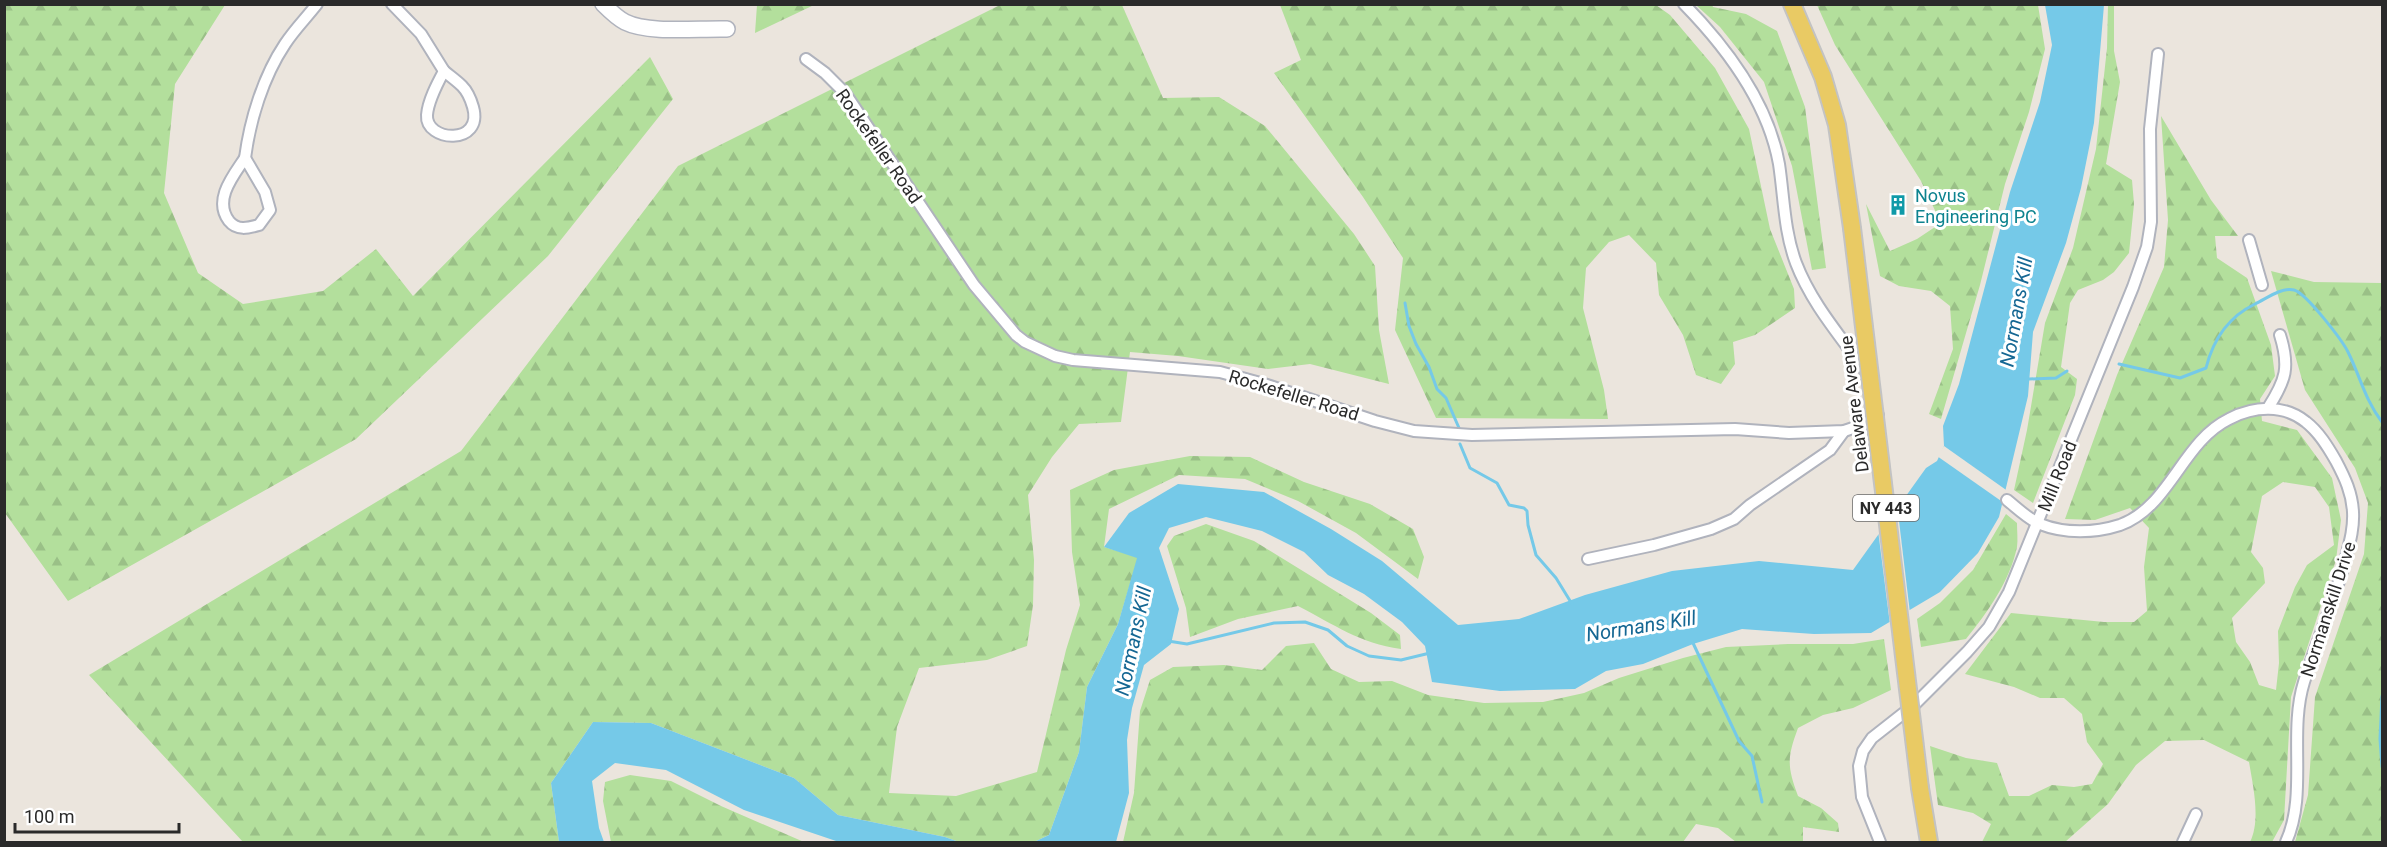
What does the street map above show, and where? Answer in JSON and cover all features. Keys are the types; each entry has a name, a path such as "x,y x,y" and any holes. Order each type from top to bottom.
{"main road":[{"name":"Delaware Avenue","path":"1792,4 1820,68 1837,125 1852,228 1920,788 1929,843"}],"street":[{"path":"245,158 265,192 270,210 259,225 247,228 232,225 221,203 232,178 245,158 248,133 266,81 285,44 317,4"},
{"path":"392,4 421,34 444,72 463,87 474,110 474,122 469,132 458,136 439,134 432,129 428,121 427,116 436,88 444,72"},
{"path":"603,4 625,22 638,26 727,29"},
{"name":"Rockefeller Road","path":"806,59 846,93 975,285 995,310 1025,342 1055,356 1073,360 1220,372 1414,431 1472,435 1735,429 1789,433 1844,430 1868,423 1875,418 1880,408 1878,394 1872,381 1825,316 1797,265 1788,235 1778,163 1765,118 1737,68 1718,42 1684,4"},
{"name":"Mill Road","path":"1880,843 1862,797 1859,766 1863,751 1872,738 1914,705 1967,652 1989,627 2009,592 2147,248 2151,222 2150,129 2158,54"},
{"path":"2249,240 2262,285"},
{"path":"2007,500 2038,523 2055,528 2077,531 2110,528 2131,520 2153,502 2195,447 2214,428 2230,418 2268,408 2286,370 2286,355 2280,335"},
{"name":"Normanskill Drive","path":"2268,408 2301,418 2314,428 2347,481 2353,512 2351,536 2337,589 2304,683 2297,711 2294,820 2286,843"},
{"path":"1588,559 1654,545 1711,529 1734,519 1750,505 1830,450 1844,430"},
{"path":"2182,843 2196,814"}],"green space":[{"path":"757,4 814,5 755,33"},
{"path":"4,5 225,5 175,84 164,193 198,273 243,304 323,291 376,249 413,296 650,57 673,99 548,256 356,439 68,601 5,513"},
{"path":"1000,5 1122,5 1163,98 1219,97 1265,126 1354,234 1375,266 1379,330 1389,384 1310,364 1268,369 1178,356 1130,352 1121,422 1079,424 1052,457 1028,495 1034,560 1033,605 1027,646 987,660 919,668 897,727 889,793 956,796 1037,772 1066,650 1080,605 1072,552 1070,490 1114,470 1190,456 1250,457 1304,482 1370,504 1413,529 1424,557 1418,579 1356,533 1298,501 1245,479 1179,475 1109,509 1104,547 1138,557 1118,624 1087,687 1079,752 1049,835 1034,842 959,842 945,837 838,815 794,778 651,723 593,722 551,783 559,842 243,842 89,675 461,451 678,166"},
{"path":"1280,5 1656,5 1670,15 1715,68 1749,129 1770,229 1794,289 1795,308 1755,335 1733,342 1735,364 1721,384 1696,375 1683,335 1659,295 1656,263 1629,235 1609,242 1586,268 1583,308 1604,390 1608,419 1436,418 1395,330 1403,258 1363,197 1274,73 1301,60"},
{"path":"1696,5 1712,5 1746,14 1777,31 1805,107 1826,268 1812,270 1792,166 1764,82 1720,27"},
{"path":"1817,5 2038,5 2045,49 2029,112 2005,184 1980,285 1941,419 1929,414 1953,349 1950,306 1931,291 1899,286 1880,276 1866,204 1890,251 1917,239 1941,223 1921,181 1835,45"},
{"path":"2108,5 2114,5 2114,51 2120,82 2106,164 2132,180 2134,204 2129,253 2114,272 2103,280 2078,290 2070,303 2061,367 2077,379 2075,395 2033,503 2014,490 2027,430 2045,323 2073,248 2096,149 2107,48"},
{"path":"2161,116 2211,200 2238,236 2215,236 2217,258 2247,278 2271,345 2275,376 2260,399 2262,421 2297,430 2332,478 2341,520 2336,560 2291,697 2284,820 2272,842 2250,842 2256,813 2249,762 2204,740 2165,741 2136,765 2108,804 2065,842 1982,842 1991,824 1973,813 1938,805 1930,746 1966,758 1997,763 2009,796 2029,796 2052,785 2074,787 2092,784 2103,764 2087,742 2082,714 2064,698 2040,698 2014,687 1965,674 2011,613 2104,622 2134,622 2147,611 2144,567 2149,528 2130,508 2095,520 2065,519 2117,375 2164,267 2168,220","holes":["2283,482 2315,487 2329,507 2334,545 2307,565 2295,587 2278,631 2279,663 2276,690 2259,685 2250,662 2236,642 2232,618 2265,583 2263,568 2251,552 2262,496"]},
{"path":"2271,271 2314,282 2382,283 2382,842 2295,842 2308,795 2315,697 2364,554 2368,503 2355,468 2305,390"},
{"path":"2006,514 2017,523 2017,547 2009,572 1990,607 1966,639 1921,647 1917,619 1940,603 1973,570"},
{"path":"1206,524 1254,541 1371,613 1400,635 1401,649 1360,638 1298,606 1238,619 1190,637 1186,608 1167,546 1174,536"},
{"path":"1884,639 1891,690 1853,708 1823,715 1798,728 1790,755 1790,769 1798,796 1821,808 1838,823 1839,832 1803,827 1803,842 1736,842 1718,828 1696,824 1683,842 1123,842 1134,793 1140,711 1150,680 1173,667 1224,665 1262,670 1286,646 1314,643 1331,669 1359,682 1392,681 1428,695 1484,703 1543,702 1584,693 1619,678 1726,647 1853,644"},
{"path":"630,775 671,781 721,806 804,842 611,842 603,801 605,782"}],"water":[{"name":"Normans Kill","path":"2045,5 2104,5 2094,123 2081,188 2066,243 2033,332 2028,396 1999,517 1978,553 1940,592 1871,633 1814,634 1742,629 1693,644 1643,664 1606,671 1575,689 1500,691 1432,682 1425,646 1402,622 1364,594 1328,575 1304,552 1262,531 1206,517 1169,528 1159,548 1179,609 1171,644 1144,665 1132,708 1127,740 1129,793 1116,842 1034,842 1049,835 1079,752 1087,687 1118,624 1137,558 1104,547 1129,513 1178,484 1264,492 1331,529 1382,561 1458,625 1519,619 1585,595 1672,571 1759,561 1853,570 1926,468 1937,461 1944,446 1943,426 1959,384 2010,192 2040,102 2052,45"},
{"path":"593,722 651,723 794,778 838,815 945,837 959,842 839,842 744,810 666,770 615,763 592,781 599,828 604,842 559,842 551,783"}],"pier":[{"path":"1944,446 2009,492 2004,503 1937,456"},
{"path":"1897,504 1910,613 1890,625 1878,530"}],"waterway":[{"path":"2119,364 2180,378 2206,368 2217,339 2229,323 2245,309 2274,294 2284,290 2294,290 2307,299 2344,346 2371,405 2382,422"},
{"path":"1405,303 1409,326 1416,344 1429,367 1437,389 1446,398 1459,428"},
{"path":"2029,379 2056,378 2067,371"},
{"path":"1460,444 1470,468 1497,483 1509,505 1524,508 1527,511 1528,525 1536,555 1556,578 1572,604"},
{"path":"1168,641 1187,644 1274,623 1305,622 1328,630 1347,646 1369,656 1401,660 1430,653"},
{"path":"1693,643 1739,741 1752,756 1762,802"},
{"path":"2382,696 2380,739 2382,767"}],"place":[{"name":"Novus Engineering PC","path":"1898,205"}]}
